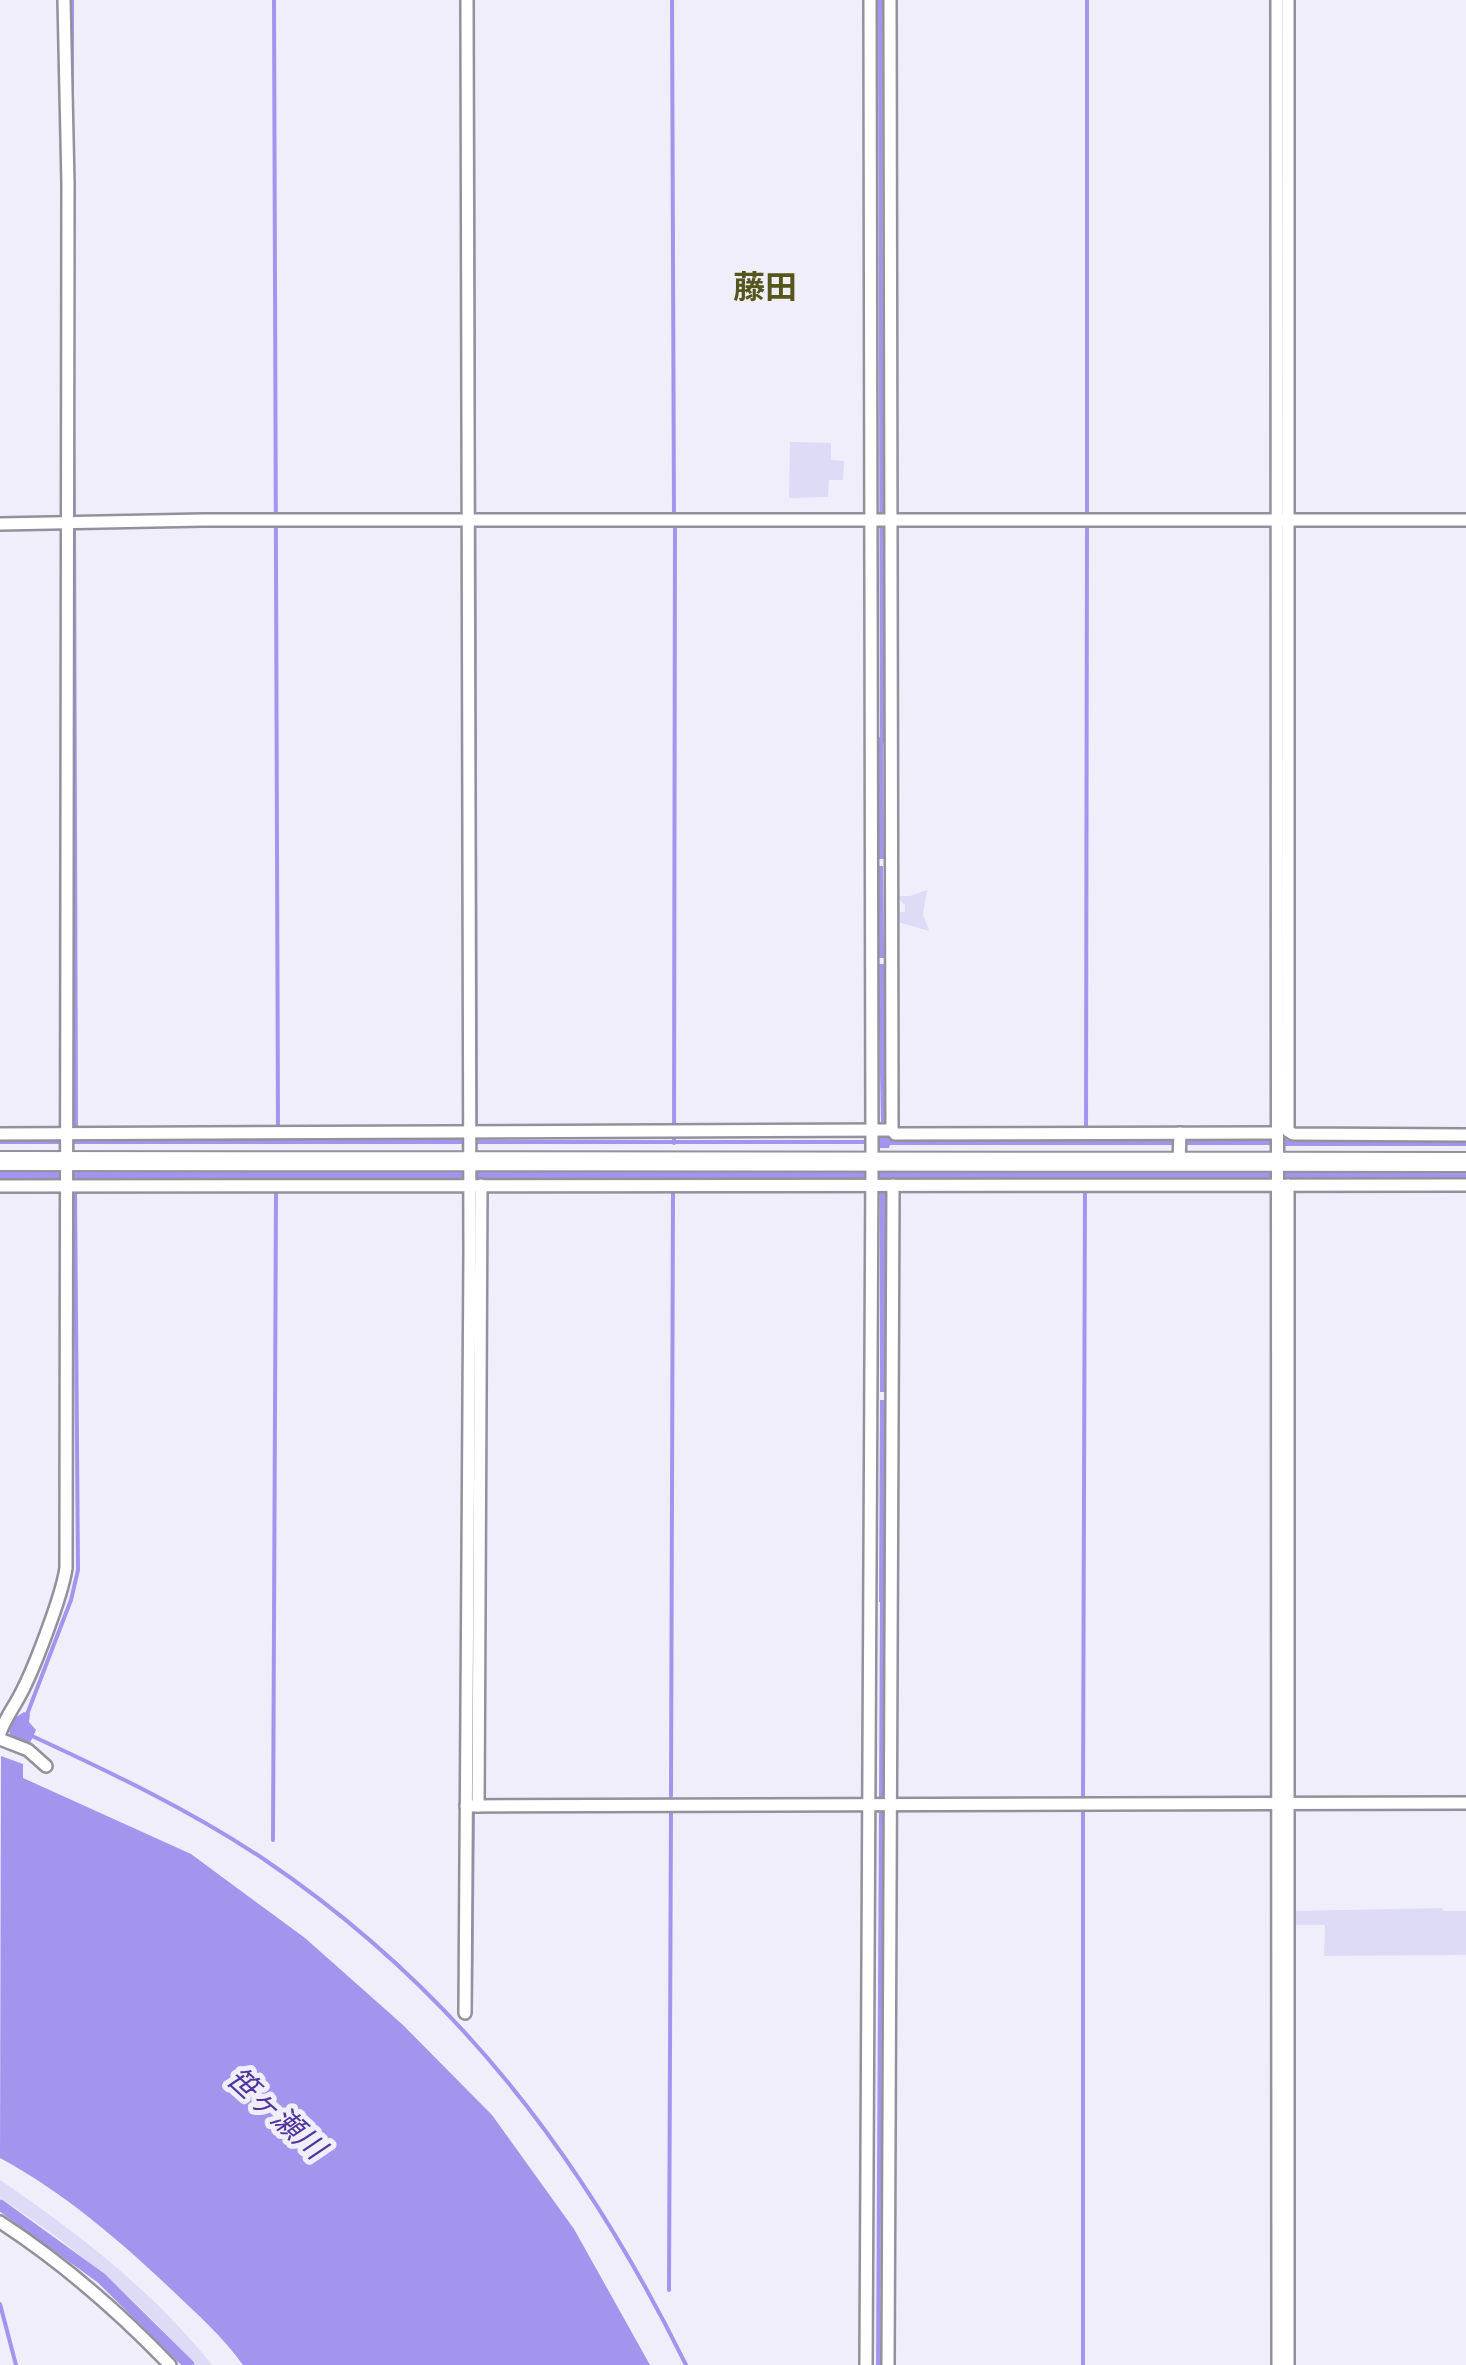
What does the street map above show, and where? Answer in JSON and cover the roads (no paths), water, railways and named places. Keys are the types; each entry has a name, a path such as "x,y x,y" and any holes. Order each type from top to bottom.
{"street":[{"path":"46,1766 4,1720 54,1607 66,1568 71,524 64,0"},
{"path":"465,2014 473,1806 475,1488 467,0"},
{"path":"866,2365 881,1804 882,1396 878,1158 881,521 870,0"},
{"path":"888,2365 878,1158 881,521 890,0"},
{"path":"1277,0 1283,520"},
{"path":"1288,0 1279,1152 1284,1285 1288,2365"},
{"path":"0,524 275,520 1466,520"},
{"path":"472,1157 674,1132 878,1158"},
{"path":"0,1134 69,1154 878,1158 1279,1152 1466,1134"},
{"path":"0,1161 278,1134 472,1157 878,1158 1180,1145 1279,1152 1466,1185"},
{"path":"878,1158 895,1134 1466,1162"},
{"path":"0,1186 69,1154"},
{"path":"473,1806 1466,1803"},
{"path":"1278,2365 1284,1804"},
{"path":"0,2222 120,2312 170,2365"}],"water":[{"path":"878,737 883,738 884,859 878,859"},
{"path":"878,866 883,866 884,958 877,958"},
{"path":"878,964 884,964 886,1126 881,1126"},
{"path":"887,1133 891,1139 1174,1141 1174,1145 879,1148 880,1134"},
{"path":"1281,1134 1287,1140 1466,1141 1466,1146 1282,1146"},
{"path":"1270,1140 1270,1145 1185,1145 1185,1141"},
{"path":"881,1170 1272,1171 1273,1177 881,1180"},
{"path":"1284,1170 1466,1171 1466,1180 1284,1179"},
{"path":"880,1191 886,1191 885,1392 880,1392"},
{"path":"880,1400 885,1400 884,1602 879,1602"},
{"path":"24,1712 30,1714 29,1722 36,1730 29,1745 11,1738 7,1724 0,1722 0,1718 10,1721"},
{"name":"笹ヶ瀬川","path":"1,1756 23,1764 23,1778 191,1854 305,1938 403,2025 492,2115 574,2229 650,2365 243,2365 201,2318 112,2236 69,2202 0,2158"}],"waterway":[{"path":"72,0 72,127"},
{"path":"274,0 278,1128"},
{"path":"672,0 674,515"},
{"path":"880,0 882,742"},
{"path":"1087,0 1087,516"},
{"path":"473,103 476,1143"},
{"path":"73,422 74,517"},
{"path":"674,1143 675,525"},
{"path":"1086,1128 1087,525"},
{"path":"74,527 76,1132"},
{"path":"0,1142 61,1142"},
{"path":"71,1142 871,1142"},
{"path":"75,1174 75,1180"},
{"path":"276,1174 276,1179"},
{"path":"476,1174 476,1180"},
{"path":"0,1175 882,1174"},
{"path":"671,1796 673,1189"},
{"path":"1083,1799 1085,1190"},
{"path":"26,1717 71,1600 78,1570 75,1191"},
{"path":"273,1840 276,1194"},
{"path":"881,1800 882,1599"},
{"path":"32,1736 151,1794 237,1842 334,1910 397,1964 456,2022 559,2149 647,2290 686,2365"},
{"path":"878,2365 881,1809"},
{"path":"471,2005 473,1810"},
{"path":"669,2290 671,1810"},
{"path":"1083,1812 1083,2365"},
{"path":"0,2205 101,2278 189,2365"},
{"path":"0,2304 16,2365"}],"district":[{"name":"藤田","path":"765,285"}]}
